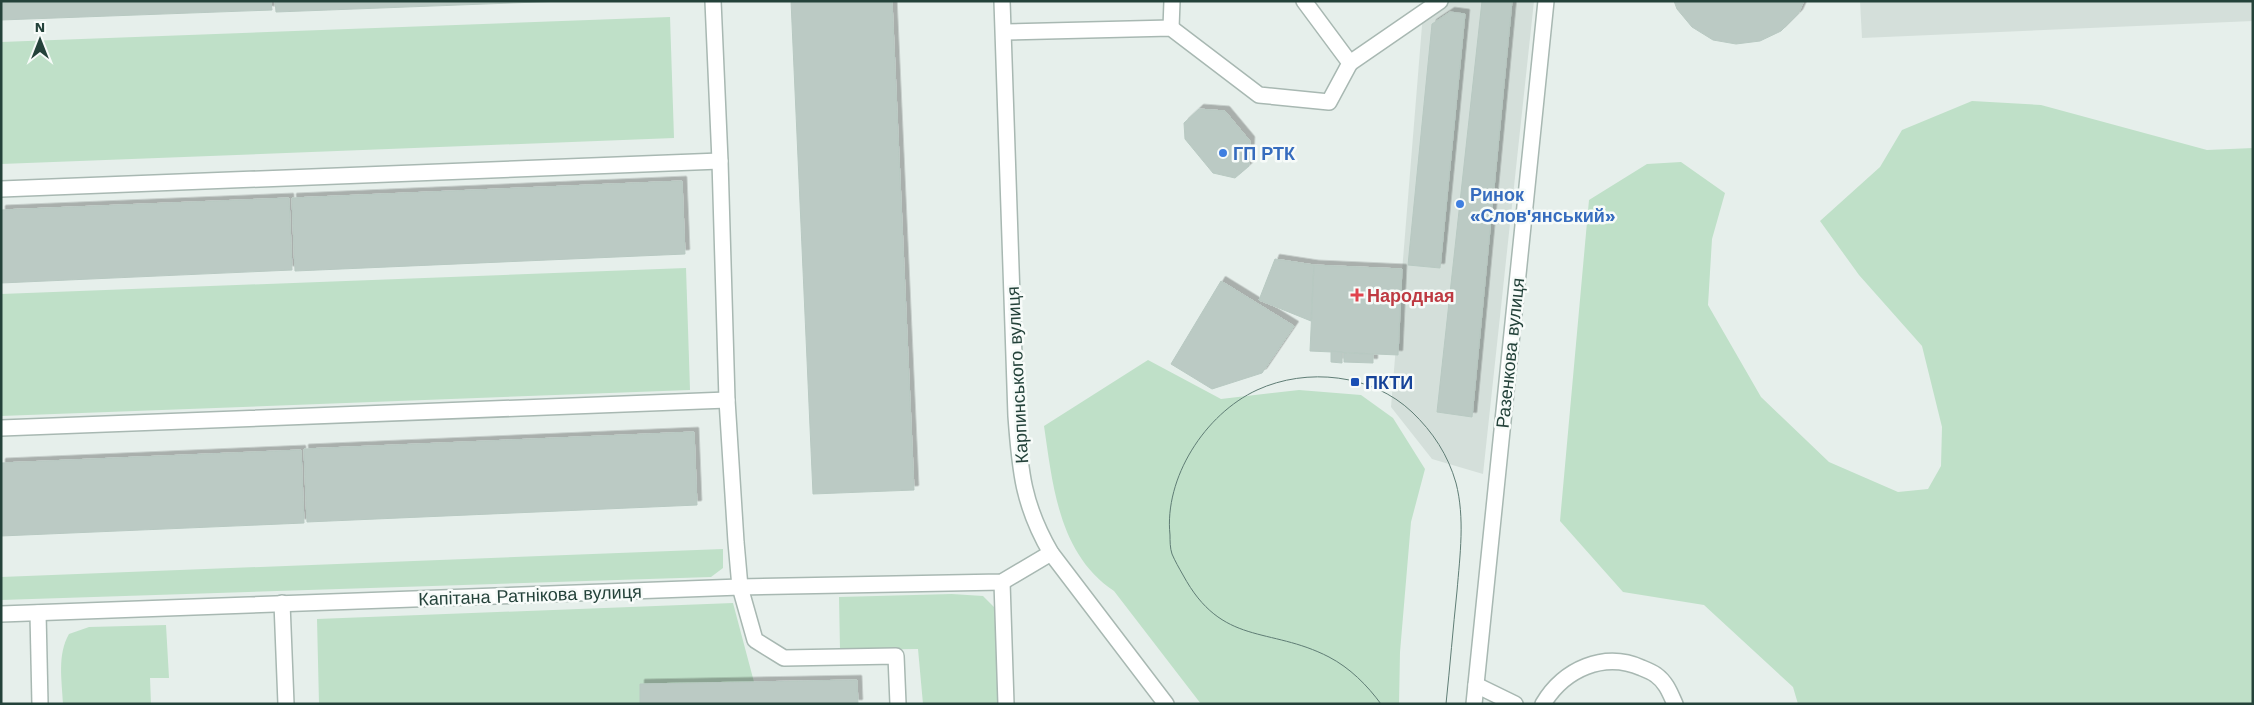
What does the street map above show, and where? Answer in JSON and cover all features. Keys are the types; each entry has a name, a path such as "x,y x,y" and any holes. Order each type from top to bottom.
{"street":[{"path":"713,1 727,400 740,587 756,640 784,658 896,656 898,704"},
{"name":"Карпинського вулиця","path":"1002,1 1019,461 1026,498 1034,520 1051,553 1166,704"},
{"path":"1171,28 1172,1"},
{"path":"1304,1 1350,64"},
{"path":"1004,32 1171,28 1259,95 1329,102 1350,64 1440,1"},
{"name":"Разенкова вулиця","path":"1474,704 1546,1"},
{"path":"1,189 720,161"},
{"path":"1,428 727,400"},
{"name":"Капітана Ратнікова вулиця","path":"1,614 740,587 1002,582 1051,553"},
{"path":"1002,582 1006,704"},
{"path":"282,603 286,704"},
{"path":"38,614 40,704"},
{"path":"1543,704 1551,691 1574,672 1605,660 1630,663 1656,674 1666,685 1674,704"},
{"path":"1476,685 1515,704"}],"shaded area":[{"name":"Ринок «Слов'янський»","path":"1424,1 1534,1 1483,474 1432,459 1391,407"},
{"path":"1860,1 2253,1 2253,21 1862,38"}],"green space":[{"path":"670,17 674,138 1,164 1,42"},
{"path":"1972,101 2041,105 2207,150 2253,148 2253,704 1798,704 1793,687 1704,605 1623,592 1560,521 1589,200 1647,164 1681,162 1725,193 1712,239 1708,305 1761,397 1829,462 1898,492 1928,489 1941,466 1942,427 1922,346 1859,275 1820,221 1880,167 1902,130"},
{"path":"686,268 690,390 1,416 1,294"},
{"path":"1148,360 1221,399 1299,390 1361,395 1393,418 1425,469 1411,522 1400,652 1399,704 1201,704 1114,591 1096,576 1081,558 1070,539 1062,518 1051,472 1044,426"},
{"path":"723,549 723,568 711,577 1,600 1,577"},
{"path":"952,594 983,596 996,609 1000,704 923,704 918,649 840,650 839,597"},
{"path":"733,603 754,682 640,684 640,704 319,704 317,619"},
{"path":"166,625 169,678 150,678 151,704 63,704 62,659 65,642 69,634 89,627"}],"building":[{"path":"1,1 271,1 272,10 1,20"},
{"path":"275,1 564,1 276,12"},
{"path":"791,1 892,1 914,490 813,494"},
{"path":"1482,1 1512,1 1472,417 1437,412"},
{"path":"1674,1 1804,1 1798,14 1781,31 1760,41 1736,44 1713,40 1692,27 1677,9"},
{"path":"1450,12 1465,14 1440,268 1408,265 1432,24"},
{"name":"ГП РТК","path":"1199,109 1225,111 1250,141 1249,166 1235,178 1213,173 1185,139 1184,123"},
{"path":"682,181 685,254 295,271 292,198"},
{"path":"289,198 292,270 1,283 1,210"},
{"path":"1275,259 1314,265 1311,321 1259,300"},
{"name":"Народная","path":"1314,265 1402,269 1398,355 1310,351"},
{"path":"1221,281 1294,326 1262,373 1212,389 1171,364"},
{"path":"1331,351 1342,352 1342,363 1331,362"},
{"path":"1344,353 1373,354 1373,363 1344,362"},
{"path":"694,432 697,505 307,522 304,449"},
{"path":"301,450 304,523 1,536 1,463"},
{"path":"857,680 858,704 640,704 640,684"}],"tram line":[{"path":"1381,704 1358,678 1344,666 1329,657 1286,641 1248,631 1214,614 1198,598 1172,554 1170,513 1174,492 1181,470 1192,450 1205,431 1238,401 1257,390 1276,383 1297,378 1338,378 1359,382 1378,389 1396,399 1412,412 1427,428 1444,454 1456,483 1461,523 1446,704"}],"place":[{"name":"ГП РТК","path":"1223,153"},
{"name":"Ринок «Слов'янський»","path":"1460,204"},
{"name":"Народная","path":"1357,295"},
{"name":"ПКТИ","path":"1355,382"}]}
